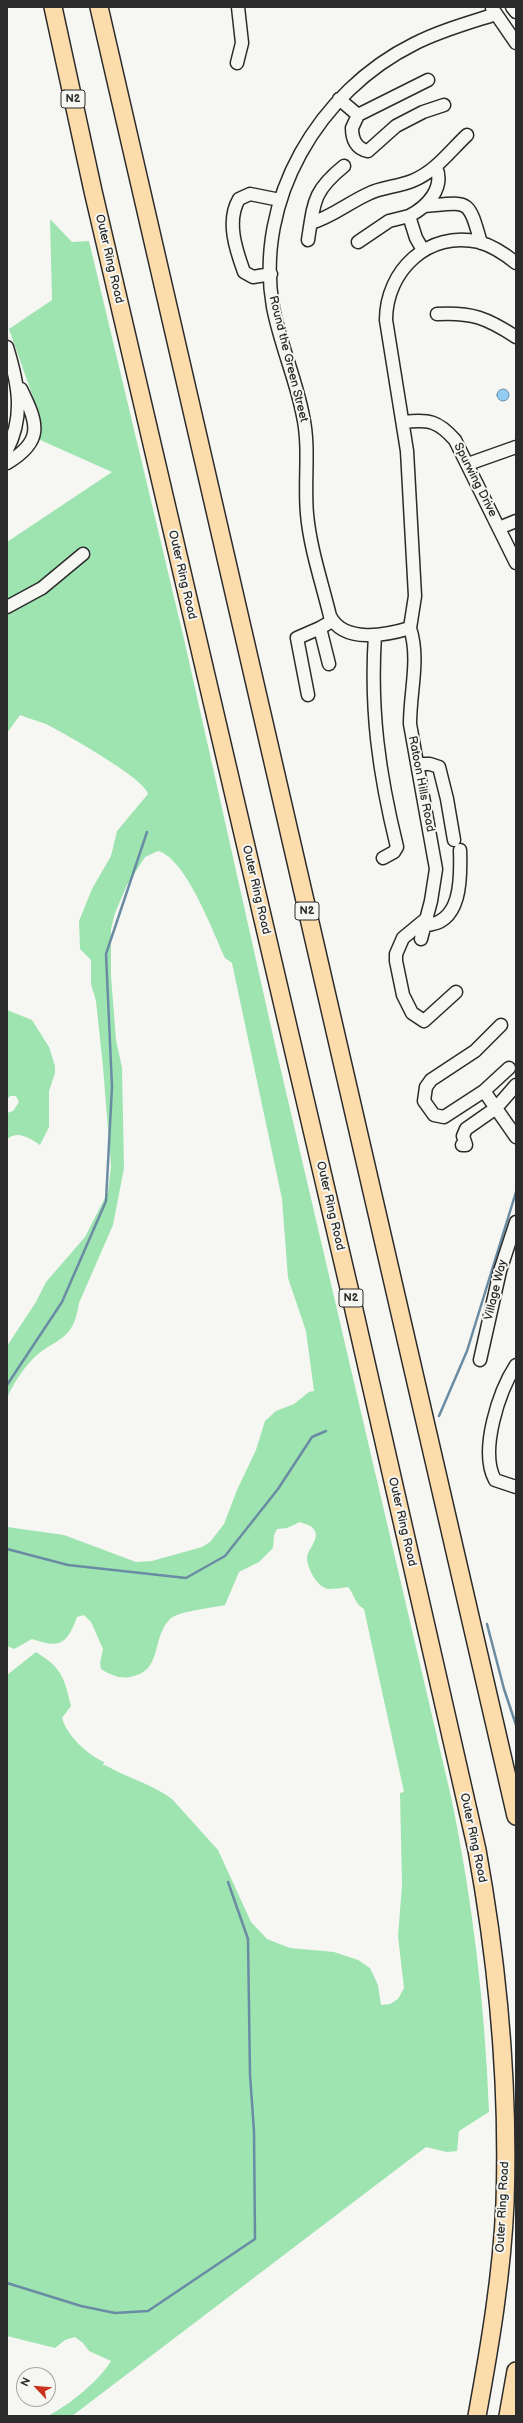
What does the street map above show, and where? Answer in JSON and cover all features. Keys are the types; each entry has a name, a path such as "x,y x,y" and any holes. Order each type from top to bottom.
{"highway":[{"name":"Outer Ring Road","path":"53,7 93,191 350,1296 475,1842 489,1915 503,2048 506,2109 505,2204 494,2313 477,2416"},
{"name":"N2","path":"98,7 516,1816"},
{"path":"508,2416 516,2370"}],"street":[{"path":"237,63 242,43 238,7"},
{"path":"512,7 516,12"},
{"path":"494,11 516,43"},
{"name":"Round the Green Street","path":"332,620 309,532 304,417 273,307 271,274 274,228 280,200 302,149 317,124 358,80 380,63 412,44 494,11"},
{"path":"428,80 358,116 352,124 352,137 360,148 368,151 384,136 405,121 444,106"},
{"path":"339,99 358,116"},
{"path":"311,223 328,216 371,192 410,182 436,167 467,135"},
{"path":"308,240 313,208 321,187 344,166"},
{"path":"358,242 389,221 409,216 425,206 433,196 438,183 439,174 436,167"},
{"path":"271,274 253,277 244,272 234,241 235,208 239,199 244,196 259,195 280,200"},
{"path":"425,206 457,203 468,206 472,212 481,243"},
{"path":"409,216 416,238 423,250"},
{"path":"308,695 297,638 320,628 332,620 345,631 355,634 375,635 410,628 415,596 407,451 404,422 388,331 386,310 390,290 399,272 423,250 448,241 481,243 496,249 516,263"},
{"path":"438,314 462,313 478,316 489,320 516,338"},
{"path":"7,463 26,451 34,433 33,414 16,379 8,353"},
{"path":"7,450 19,411 16,379"},
{"name":"Spurwing Drive","path":"404,422 426,421 435,423 445,429 455,440 516,563"},
{"path":"468,464 516,447"},
{"name":"Spurwing Drive","path":"499,528 516,522"},
{"path":"7,607 42,588 83,554"},
{"path":"320,628 329,664"},
{"name":"Ratoon Hills Road","path":"410,628 415,643 410,724 436,869 434,889 421,939"},
{"path":"375,635 372,697 374,725 384,794 397,847 394,852 383,858"},
{"path":"417,764 430,764 439,767 457,845 460,878 451,912 439,923 425,922 403,938 396,954 403,995 412,1013 424,1021 456,992"},
{"path":"501,1025 475,1051 431,1080 426,1087 424,1101 434,1115 444,1117 484,1091 509,1068"},
{"path":"462,1145 466,1145 463,1136 466,1129 496,1108 516,1084"},
{"path":"484,1091 516,1137"},
{"name":"Village Way","path":"480,1360 500,1271 516,1222"},
{"path":"516,1365 505,1381 499,1398 490,1457 491,1472 495,1480 516,1487"}],"green space":[{"path":"50,219 72,242 89,241 184,639 276,1049 452,1801 466,1878 477,1956 489,2112 459,2131 457,2151 447,2152 426,2147 72,2416 48,2416 65,2406 83,2392 106,2369 111,2361 89,2351 83,2343 75,2337 65,2340 55,2348 7,2336 7,1675 36,1652 57,1668 64,1680 71,1706 62,1718 73,1738 91,1755 104,1762 103,1766 105,1765 148,1785 172,1799 218,1850 251,1922 267,1939 290,1948 334,1952 358,1960 370,1968 378,1985 381,2005 390,2004 398,1999 404,1988 398,1936 402,1885 400,1793 404,1792 364,1609 356,1602 348,1587 331,1589 325,1588 320,1585 314,1577 307,1561 307,1557 316,1538 316,1534 314,1529 306,1524 300,1522 287,1528 277,1529 274,1535 273,1548 259,1562 239,1572 225,1605 179,1614 169,1620 160,1636 152,1662 140,1674 130,1677 119,1677 111,1675 101,1669 100,1663 103,1649 91,1622 84,1615 77,1617 70,1633 61,1642 49,1644 32,1639 14,1649 7,1646 7,1527 64,1535 136,1562 152,1561 202,1547 210,1542 224,1524 237,1490 256,1450 265,1421 276,1411 294,1404 309,1392 314,1391 306,1331 288,1278 282,1199 232,963 225,958 198,898 189,882 179,867 168,857 158,851 145,857 127,885 115,913 111,929 111,976 116,1040 122,1068 124,1168 113,1225 79,1303 76,1317 72,1326 61,1339 39,1353 28,1365 18,1378 7,1398 7,1346 36,1302 46,1282 85,1237 108,1192 111,1166 96,1001 91,984 91,960 80,949 79,921 92,889 111,856 117,831 148,794 144,787 119,767 46,724 20,715 7,733 7,542 112,472 38,439 40,417 9,329 52,300"},
{"path":"7,1010 32,1020 49,1047 55,1066 55,1073 49,1091 49,1127 40,1145 20,1135 11,1136 7,1139 7,1113 13,1111 19,1102 16,1096 10,1096 7,1099"}],"water":[{"path":"501,389 505,389 509,395 505,401 501,401 497,397 497,393"}],"waterway":[{"path":"7,1385 62,1302 106,1201 112,1087 106,954 147,832"},
{"path":"439,1416 467,1351 516,1192"},
{"path":"7,1549 68,1565 186,1578 225,1556 278,1489 312,1437 326,1431"},
{"path":"487,1624 504,1689 516,1725"},
{"path":"7,2283 81,2306 115,2313 148,2311 255,2239 254,2131 250,2075 248,1939 228,1882"}]}
